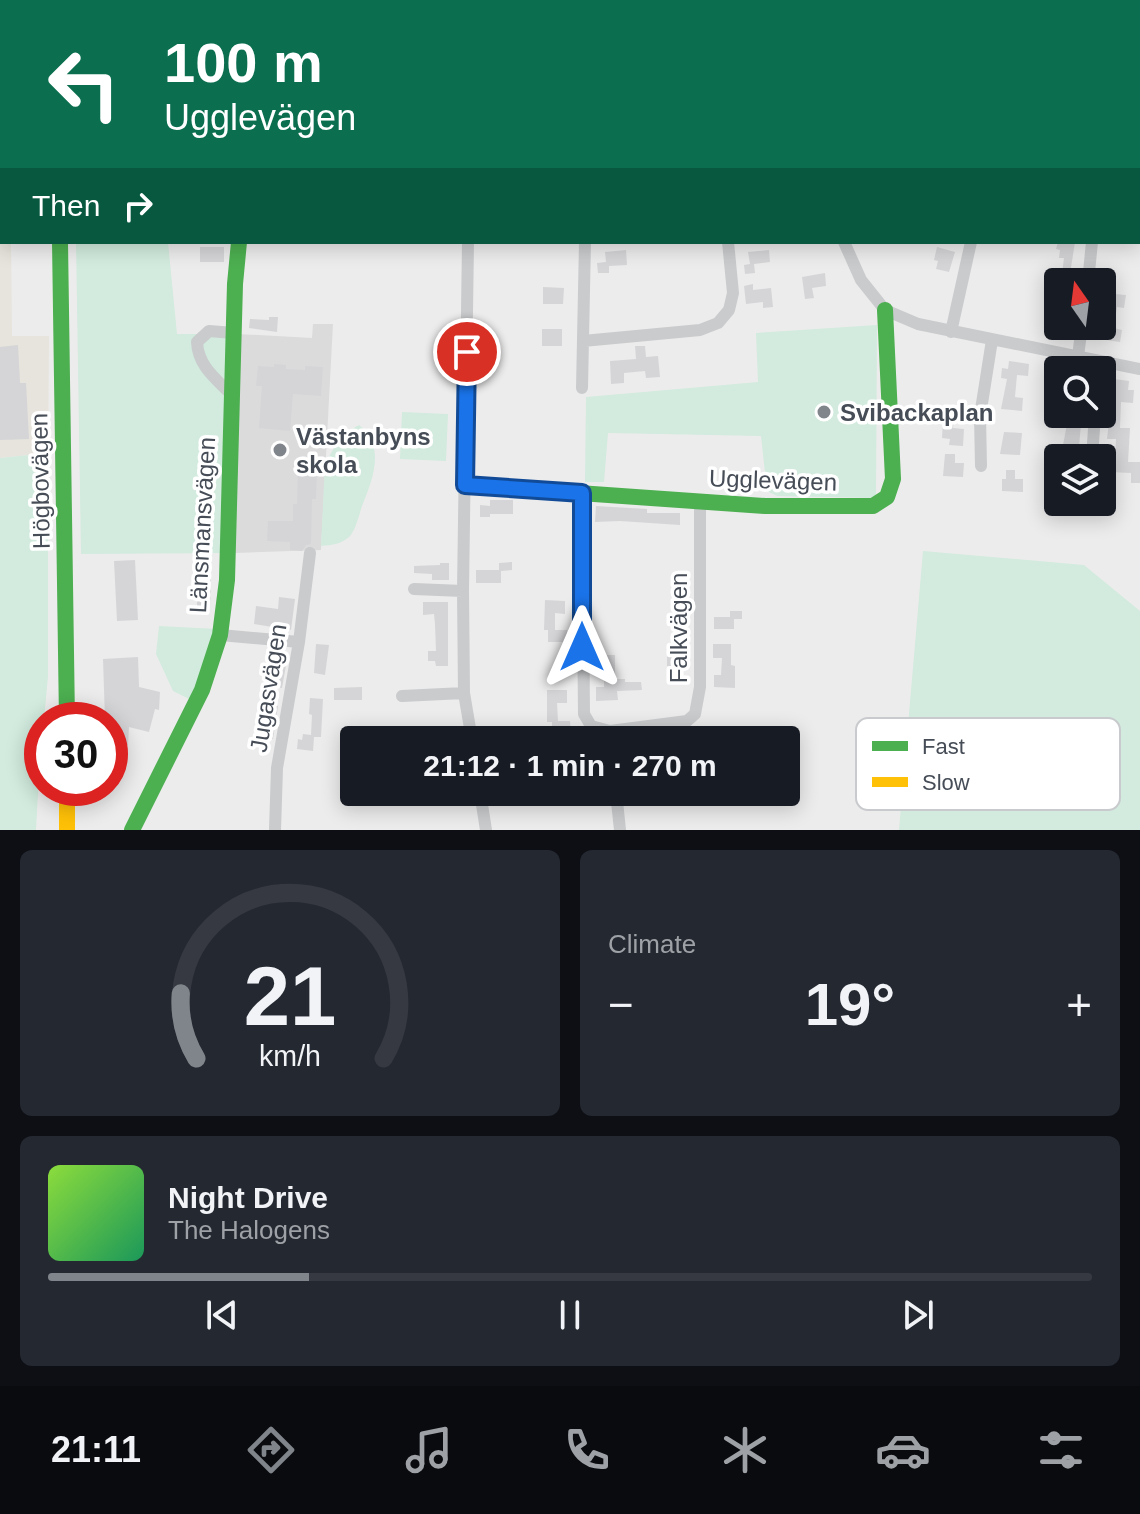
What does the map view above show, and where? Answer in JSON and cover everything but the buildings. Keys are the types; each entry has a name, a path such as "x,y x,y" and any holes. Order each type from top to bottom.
{"street":[{"name":"Högbovägen","path":"60,244 67,702"},
{"name":"Länsmansvägen","path":"132,830 202,690 220,635 227,580 239,244"},
{"path":"468,244 463,591 464,693 470,726"},
{"path":"582,388 585,244"},
{"path":"583,341 700,330 718,323 729,310 733,293 728,244"},
{"path":"845,244 861,280 885,310 918,324 1078,356 1080,340"},
{"path":"951,332 971,244"},
{"path":"1089,268 1092,244"},
{"name":"Ugglevägen","path":"465,485 765,506 873,506 887,497 893,479 885,310"},
{"path":"232,395 205,367 197,354 197,342 209,331 234,333"},
{"path":"981,466 980,416 992,340"},
{"path":"1116,367 1140,369"},
{"path":"582,493 584,714 591,726"},
{"name":"Falkvägen","path":"660,726 687,721 695,714 700,699 700,501"},
{"name":"Jugasvägen","path":"275,830 277,768 299,642 310,553"},
{"path":"414,589 463,591"},
{"path":"220,635 299,642"},
{"path":"402,696 464,693"},
{"path":"67,806 67,830"},
{"path":"482,806 486,830"},
{"path":"617,806 620,830"}],"shaded area":[{"path":"0,244 11,244 12,336 49,336 48,453 0,458"},
{"name":"Västanbyns skola","path":"313,324 333,324 321,550 235,553 238,334 312,338"}],"green space":[{"path":"76,244 168,244 177,334 238,334 235,553 81,554"},
{"path":"877,325 876,498 777,496 767,491 761,436 608,433 604,482 585,482 586,397 758,382 756,333"},
{"path":"402,412 448,414 446,461 400,459"},
{"path":"359,425 367,433 375,453 370,485 350,536 333,545 321,546 325,464 341,435"},
{"path":"48,453 46,702 24,702 24,806 37,806 36,830 0,830 0,458"},
{"path":"923,551 1084,565 1140,611 1140,830 899,830 901,810 1120,810 1120,718 909,718"},
{"path":"159,626 217,629 191,700 173,691 156,654"}],"traffic: fast":[{"path":"60,244 67,702"},
{"path":"132,830 202,690 220,635 227,580 235,284 239,244"},
{"path":"465,485 765,506 873,506 887,497 893,479 885,310"}],"traffic: slow":[{"path":"67,806 67,830"}],"place":[{"name":"Svibackaplan","path":"824,412"},
{"name":"Västanbyns skola","path":"280,450"}],"route":[{"path":"467,352 465,485 582,493 582,647"}]}
